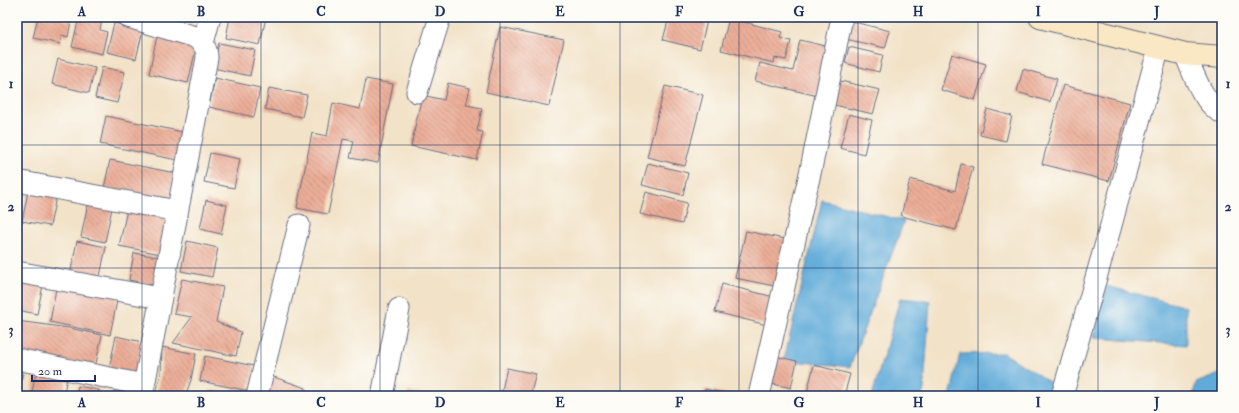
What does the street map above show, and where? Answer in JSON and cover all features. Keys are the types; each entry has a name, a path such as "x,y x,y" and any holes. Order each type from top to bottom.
{"main road":[{"path":"1040,17 1185,54 1222,57"}],"street":[{"path":"17,359 143,391 207,58 207,50 203,43 195,37 128,17"},
{"path":"203,43 210,17"},
{"path":"417,92 440,17"},
{"path":"759,396 811,169 842,17"},
{"path":"1062,396 1110,229 1159,47"},
{"path":"1185,54 1210,103 1222,113"},
{"path":"17,181 177,211"},
{"path":"257,396 299,225"},
{"path":"17,272 160,298"},
{"path":"382,396 398,309"}],"water":[{"path":"822,200 904,221 850,367 784,360"},
{"path":"1103,285 1186,307 1186,345 1094,338"},
{"path":"900,298 930,301 924,389 922,396 872,396"},
{"path":"1004,353 1057,387 1055,396 950,396 960,354"},
{"path":"1222,373 1222,396 1193,396 1196,383"}],"building":[{"path":"38,17 62,17 61,19 71,21 68,37 62,35 60,44 33,38"},
{"path":"79,17 94,17 102,19 100,30 107,32 102,54 72,47"},
{"path":"230,17 266,17 260,45 226,38"},
{"path":"669,17 708,17 700,49 663,40"},
{"path":"729,18 782,32 780,38 791,41 786,60 775,58 774,63 721,50"},
{"path":"846,20 890,31 885,48 841,38"},
{"path":"114,23 143,30 136,59 107,52"},
{"path":"500,27 564,40 549,106 486,92"},
{"path":"157,36 197,44 188,83 149,74"},
{"path":"800,40 830,47 818,96 755,81 760,63 793,71"},
{"path":"219,43 255,50 250,76 213,68"},
{"path":"849,47 883,55 879,72 845,63"},
{"path":"952,54 986,64 975,100 941,90"},
{"path":"58,59 95,68 89,93 52,84"},
{"path":"102,67 125,72 117,103 95,98"},
{"path":"1023,69 1057,79 1050,102 1017,92"},
{"path":"215,78 260,88 254,117 209,107"},
{"path":"366,79 393,84 378,163 350,158 354,141 343,139 328,214 297,208 312,133 327,136 333,103 360,109"},
{"path":"836,80 880,90 873,114 830,104"},
{"path":"448,83 470,88 466,105 482,108 477,131 483,132 477,160 411,146 422,95 444,100"},
{"path":"1063,85 1130,103 1109,181 1042,164"},
{"path":"665,86 703,95 685,166 647,157"},
{"path":"269,88 307,95 302,117 265,109"},
{"path":"987,109 1012,116 1006,141 980,135"},
{"path":"849,114 872,120 864,154 840,148"},
{"path":"106,116 183,132 177,160 100,144"},
{"path":"210,153 240,159 234,188 204,182"},
{"path":"110,160 175,173 169,201 104,188"},
{"path":"648,163 688,173 683,195 642,185"},
{"path":"961,164 973,167 956,230 901,216 910,179 955,191"},
{"path":"29,187 57,192 50,226 22,221"},
{"path":"646,192 687,203 682,224 640,214"},
{"path":"206,200 227,205 221,234 200,229"},
{"path":"88,203 112,208 105,242 81,237"},
{"path":"127,210 168,219 161,254 119,246"},
{"path":"746,231 789,240 779,287 735,278"},
{"path":"77,241 106,247 99,281 70,275"},
{"path":"187,241 218,248 212,277 181,271"},
{"path":"134,253 158,257 153,285 129,280"},
{"path":"17,275 44,280 37,314 17,310"},
{"path":"182,279 223,287 216,322 241,332 236,356 173,343 192,317 174,314"},
{"path":"57,283 118,296 110,335 50,322"},
{"path":"722,284 774,297 767,325 715,312"},
{"path":"17,321 69,328 102,335 95,368 17,355"},
{"path":"116,336 142,342 134,379 108,374"},
{"path":"162,347 196,354 191,380 185,396 155,396 161,374"},
{"path":"770,355 797,361 791,388 764,382"},
{"path":"205,356 254,366 249,391 200,381"},
{"path":"814,365 850,374 844,396 806,396"},
{"path":"17,366 24,368 19,391 17,391"},
{"path":"507,368 536,374 530,396 509,396 501,394"},
{"path":"36,373 67,379 63,396 31,396"},
{"path":"271,376 306,388 303,396 265,395"},
{"path":"116,384 133,387 132,396 114,396"},
{"path":"78,386 99,390 98,396 76,396"},
{"path":"705,389 732,395 732,396 703,396"},
{"path":"210,390 239,395 239,396 209,396"},
{"path":"408,391 426,395 426,396 407,396"}]}
